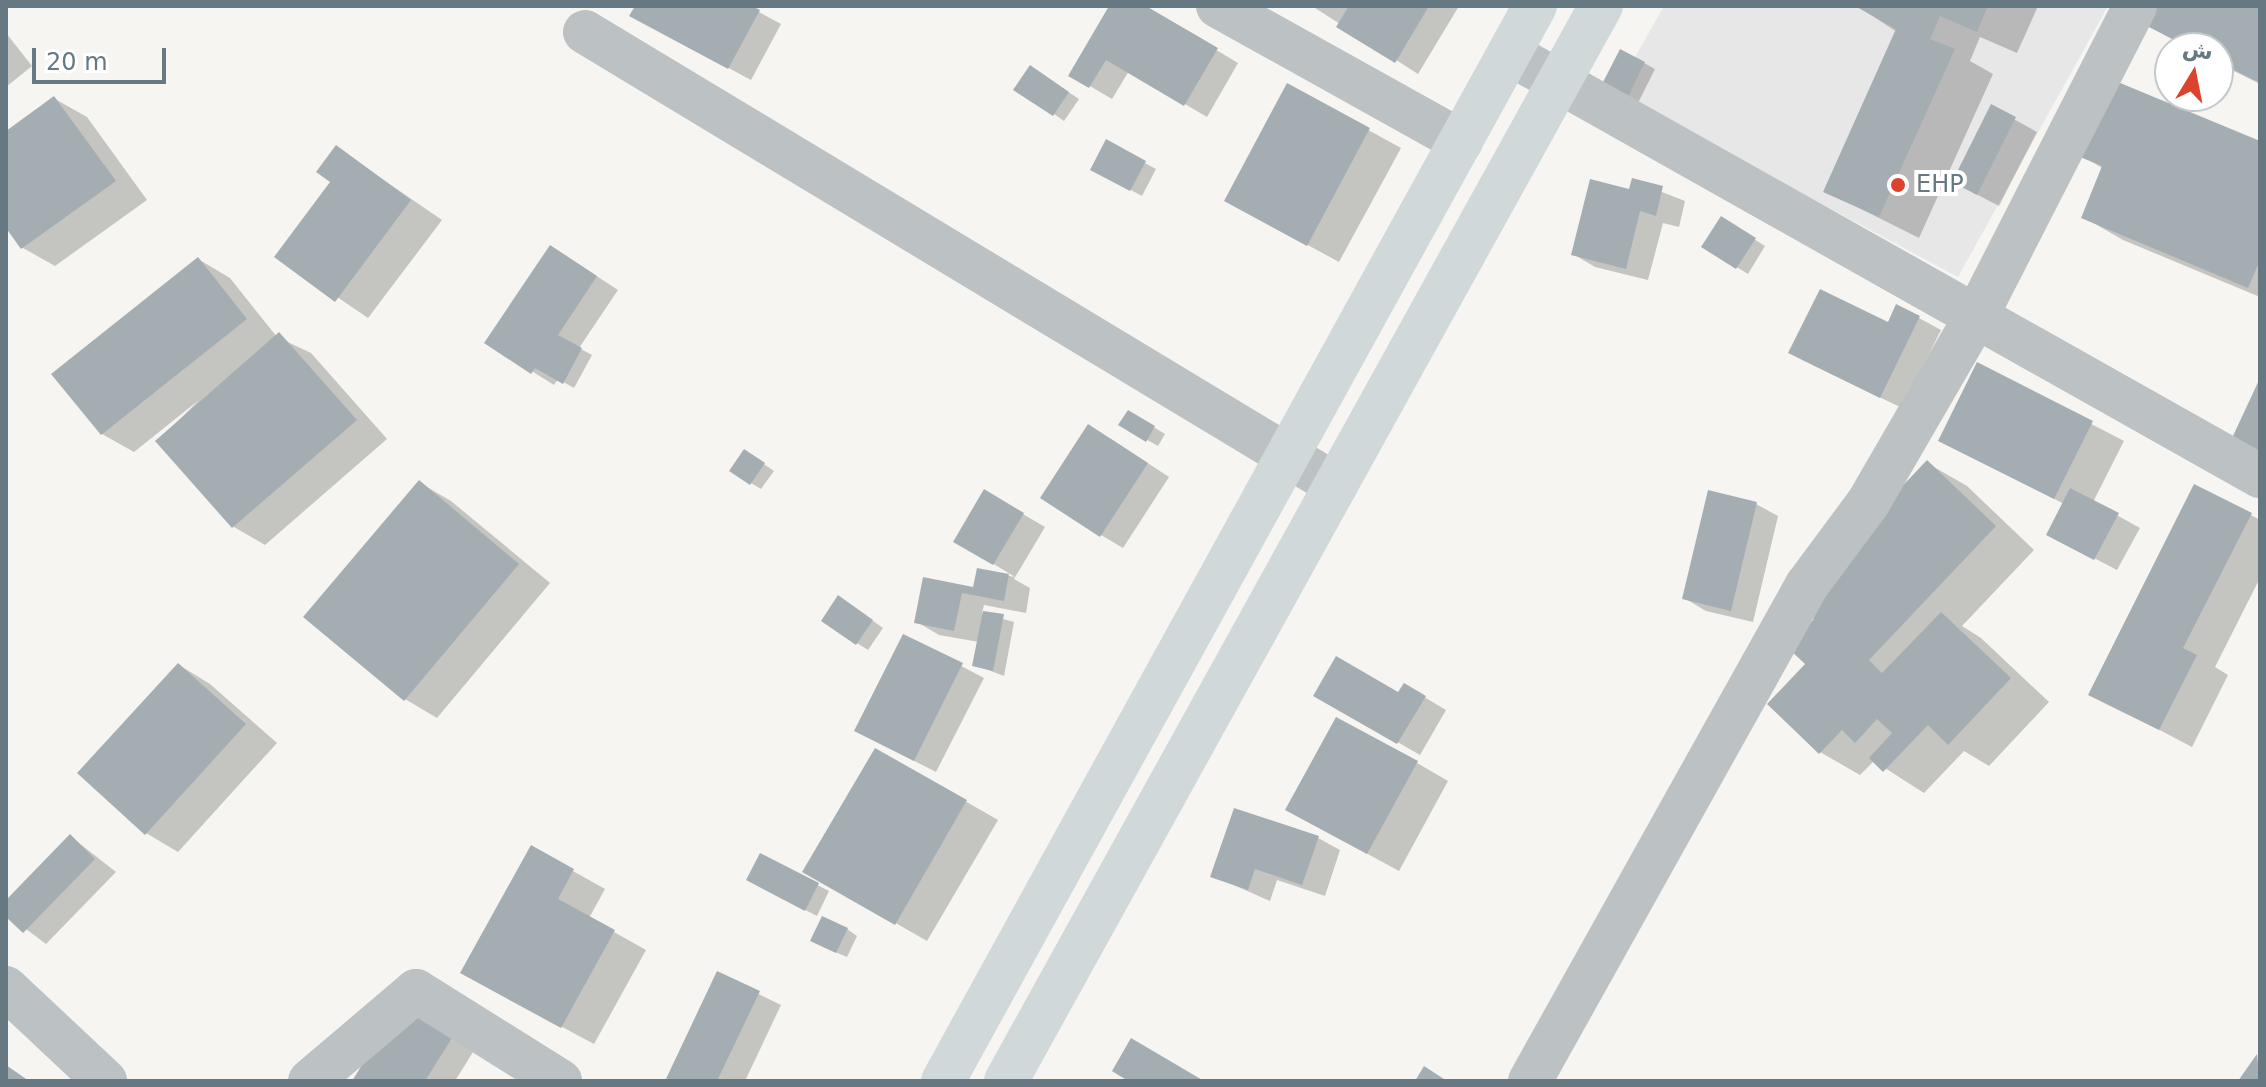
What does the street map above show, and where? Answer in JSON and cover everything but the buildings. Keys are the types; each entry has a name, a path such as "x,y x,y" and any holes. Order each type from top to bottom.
{"main road":[{"path":"943,1081 1535,6"},
{"path":"1006,1081 1601,6"}],"street":[{"path":"1218,6 1461,141"},
{"path":"1530,1081 1807,585 1868,503 1976,317 2135,6"},
{"path":"585,32 1336,485"},
{"path":"1510,54 2260,476"},
{"path":"6,988 105,1081"},
{"path":"310,1081 416,991 560,1081"}],"shaded area":[{"name":"EHP","path":"1664,6 2108,6 1958,277 1615,93"}],"place":[{"name":"EHP","path":"1898,185"}]}
